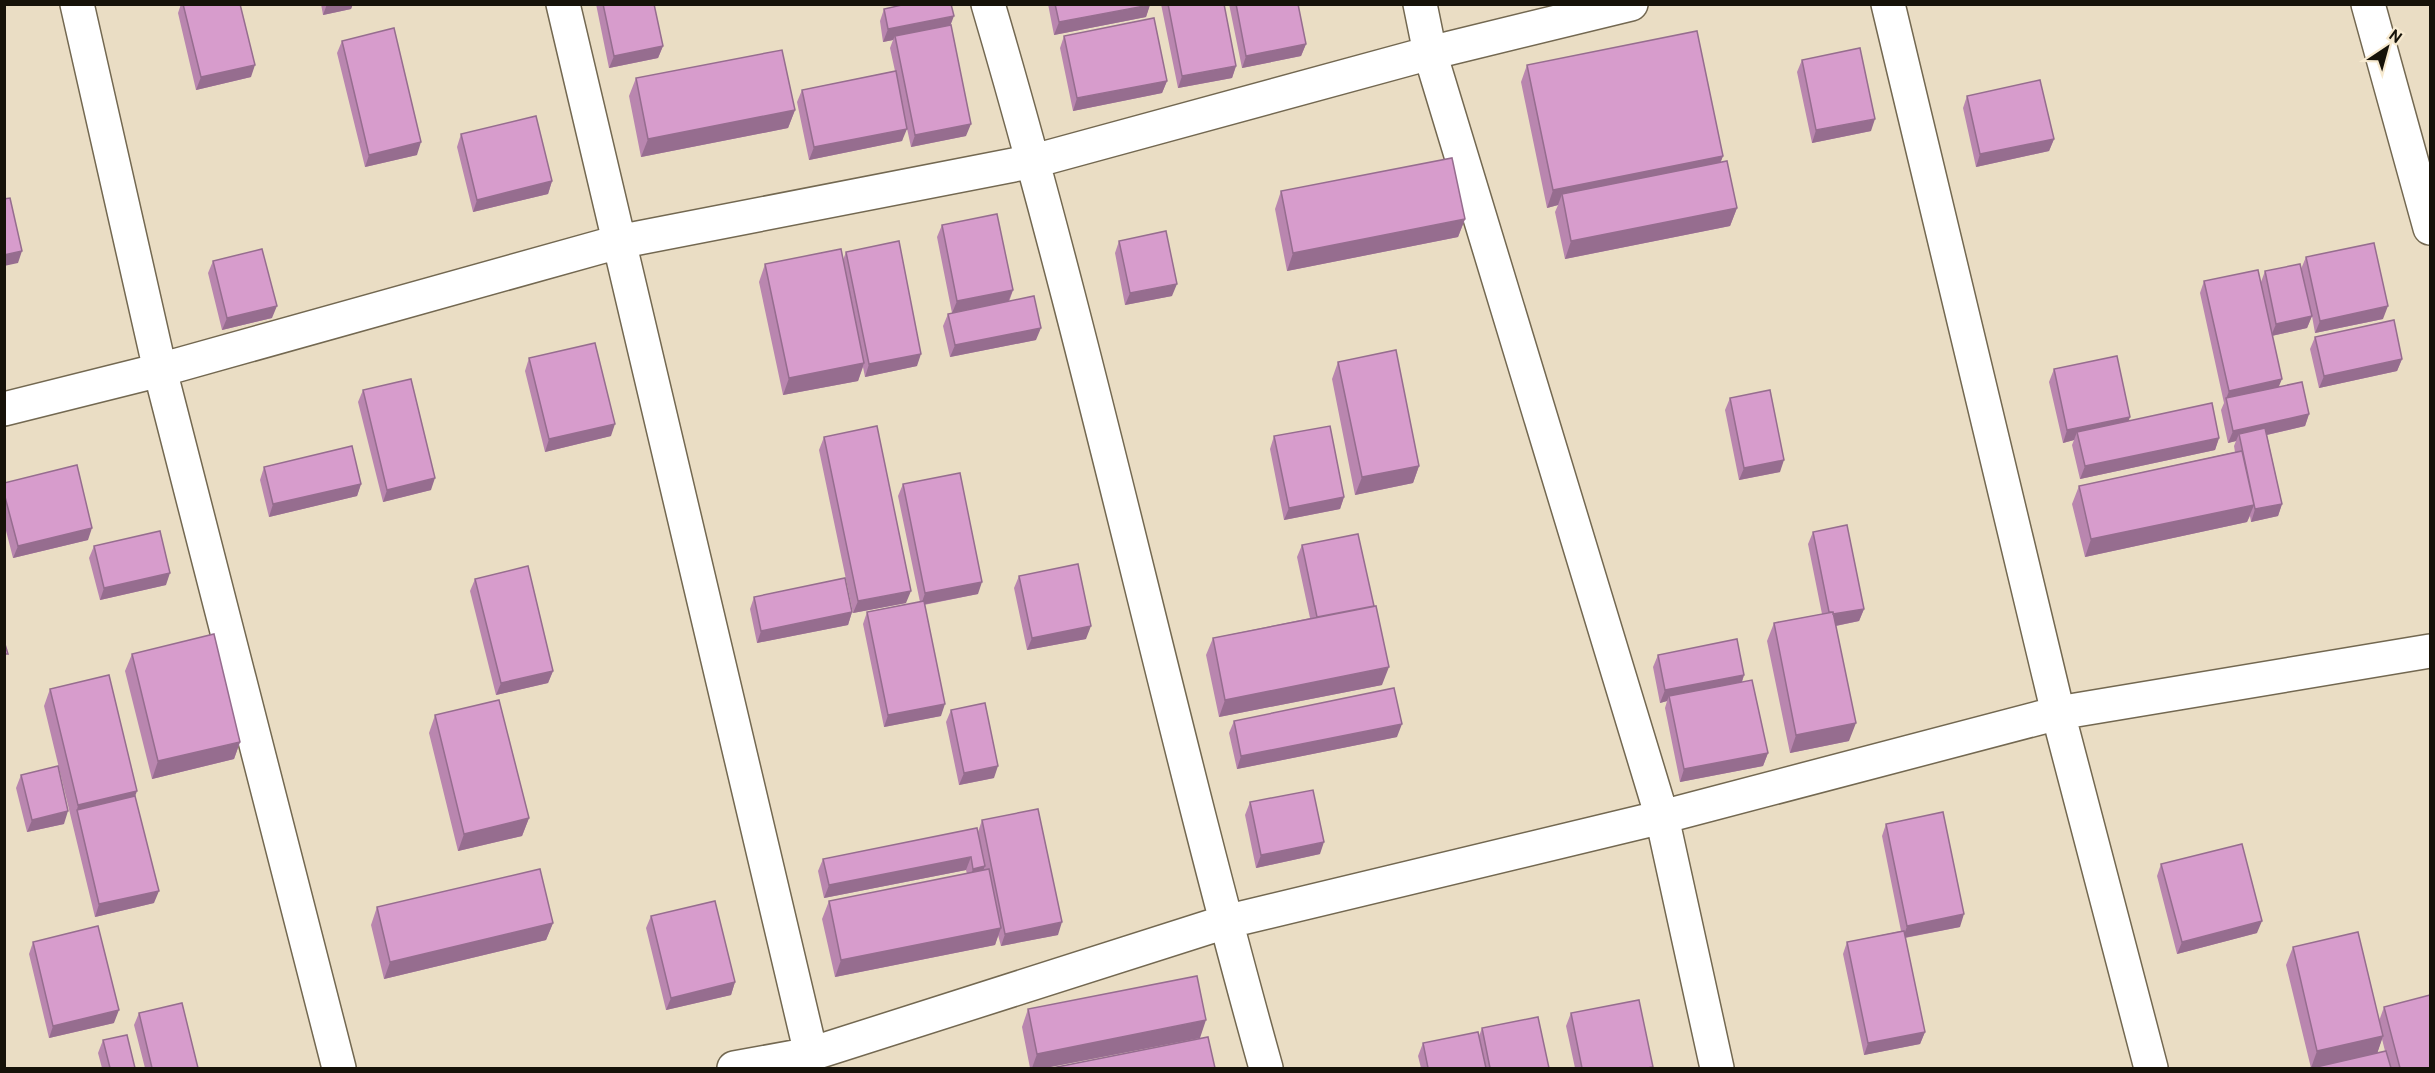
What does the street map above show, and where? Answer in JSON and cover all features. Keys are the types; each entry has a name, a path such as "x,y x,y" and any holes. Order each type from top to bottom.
{"street":[{"path":"77,4 160,370 339,1068"},
{"path":"563,4 811,1054"},
{"path":"988,4 1034,161 1225,922 1266,1068"},
{"path":"1420,4 1430,53 1662,817 1717,1068"},
{"path":"4,409 160,370 618,242 1034,161 1430,53 1631,4"},
{"path":"1888,4 2058,713 2151,1068"},
{"path":"2368,4 2430,228"},
{"path":"734,1068 811,1054 1225,922 1662,817 2058,713 2430,651"}],"building":[{"path":"183,4 240,4 255,65 201,77"},
{"path":"603,4 654,4 663,46 614,56"},
{"path":"906,4 951,4 954,16 888,29 884,9"},
{"path":"1055,4 1150,4 1150,5 1059,22"},
{"path":"1168,4 1224,4 1236,66 1182,76"},
{"path":"1236,4 1298,4 1306,44 1246,56"},
{"path":"1154,18 1167,81 1077,98 1064,36"},
{"path":"951,25 971,124 915,135 895,36"},
{"path":"394,28 421,142 369,155 342,41"},
{"path":"1697,31 1723,156 1553,190 1527,65"},
{"path":"1860,48 1875,119 1816,130 1802,60"},
{"path":"782,50 795,110 648,139 636,78"},
{"path":"896,71 907,129 814,147 802,90"},
{"path":"2040,80 2054,139 1980,154 1967,96"},
{"path":"536,116 552,181 477,200 461,134"},
{"path":"1452,158 1465,219 1293,253 1281,191"},
{"path":"1727,161 1737,208 1571,241 1562,194"},
{"path":"10,198 22,251 4,255 4,199"},
{"path":"997,214 1013,290 957,301 942,225"},
{"path":"1166,231 1177,284 1130,293 1119,241"},
{"path":"899,241 921,354 869,364 846,252"},
{"path":"2374,243 2388,306 2320,321 2306,257"},
{"path":"262,249 277,306 227,318 213,261"},
{"path":"841,249 864,363 789,378 765,264"},
{"path":"2300,264 2312,316 2276,324 2265,271"},
{"path":"2258,270 2282,379 2229,391 2204,281"},
{"path":"1034,296 1041,328 955,345 948,314"},
{"path":"2394,320 2402,359 2324,376 2315,337"},
{"path":"595,343 615,424 549,439 529,358"},
{"path":"1396,350 1419,466 1362,477 1338,362"},
{"path":"2117,356 2130,417 2067,430 2054,369"},
{"path":"411,379 435,478 387,490 363,390"},
{"path":"2302,382 2309,414 2233,431 2226,398"},
{"path":"1770,390 1784,460 1744,468 1730,398"},
{"path":"2212,403 2219,438 2085,466 2077,432"},
{"path":"877,426 911,591 858,601 824,437"},
{"path":"1330,426 1344,497 1289,508 1274,436"},
{"path":"2265,428 2282,504 2255,509 2239,434"},
{"path":"352,446 361,484 273,504 264,467"},
{"path":"2242,451 2254,505 2091,539 2079,486"},
{"path":"77,465 92,528 18,546 4,493 4,483"},
{"path":"960,473 982,582 925,593 903,484"},
{"path":"1847,525 1864,609 1833,614 1829,612 1813,532"},
{"path":"160,531 170,573 104,588 94,546"},
{"path":"1358,534 1374,606 1317,617 1302,545"},
{"path":"1078,564 1091,626 1032,638 1019,576"},
{"path":"528,566 553,671 501,683 475,579"},
{"path":"845,578 852,612 761,631 754,597"},
{"path":"924,601 945,704 888,715 867,612"},
{"path":"1376,606 1389,667 1225,700 1213,638"},
{"path":"1833,612 1856,723 1796,735 1774,623"},
{"path":"214,634 240,742 158,761 132,654"},
{"path":"1737,639 1744,675 1665,690 1658,655"},
{"path":"4,641 8,654 4,654"},
{"path":"109,675 137,791 78,805 50,689"},
{"path":"1752,680 1768,753 1684,769 1669,696"},
{"path":"1394,688 1402,724 1241,756 1234,721"},
{"path":"499,700 529,818 464,834 435,715"},
{"path":"985,703 998,766 964,773 951,710"},
{"path":"58,766 68,811 32,820 21,775"},
{"path":"1313,790 1324,842 1261,855 1250,802"},
{"path":"135,796 159,891 99,904 77,810"},
{"path":"1038,809 1062,922 1005,934 982,820"},
{"path":"1943,812 1964,914 1907,926 1886,824"},
{"path":"977,828 985,866 973,869 971,857 829,885 823,859"},
{"path":"2242,844 2262,921 2182,942 2161,864"},
{"path":"540,869 553,923 390,962 377,907"},
{"path":"989,869 1001,928 841,960 829,901"},
{"path":"715,901 735,982 671,998 651,916"},
{"path":"98,926 119,1010 53,1026 33,942"},
{"path":"1904,931 1925,1032 1868,1043 1847,942"},
{"path":"2358,932 2383,1036 2317,1051 2293,947"},
{"path":"1197,976 1206,1020 1037,1054 1028,1009"},
{"path":"2430,995 2430,1068 2400,1068 2384,1007"},
{"path":"1639,1000 1653,1067 1582,1068 1571,1013"},
{"path":"182,1003 198,1068 152,1068 139,1013"},
{"path":"1538,1017 1549,1068 1490,1068 1482,1028"},
{"path":"1478,1032 1486,1068 1428,1068 1423,1043"},
{"path":"127,1035 135,1068 110,1068 103,1040"},
{"path":"1208,1037 1215,1068 1052,1068"},
{"path":"2386,1051 2391,1068 2312,1068"}]}
